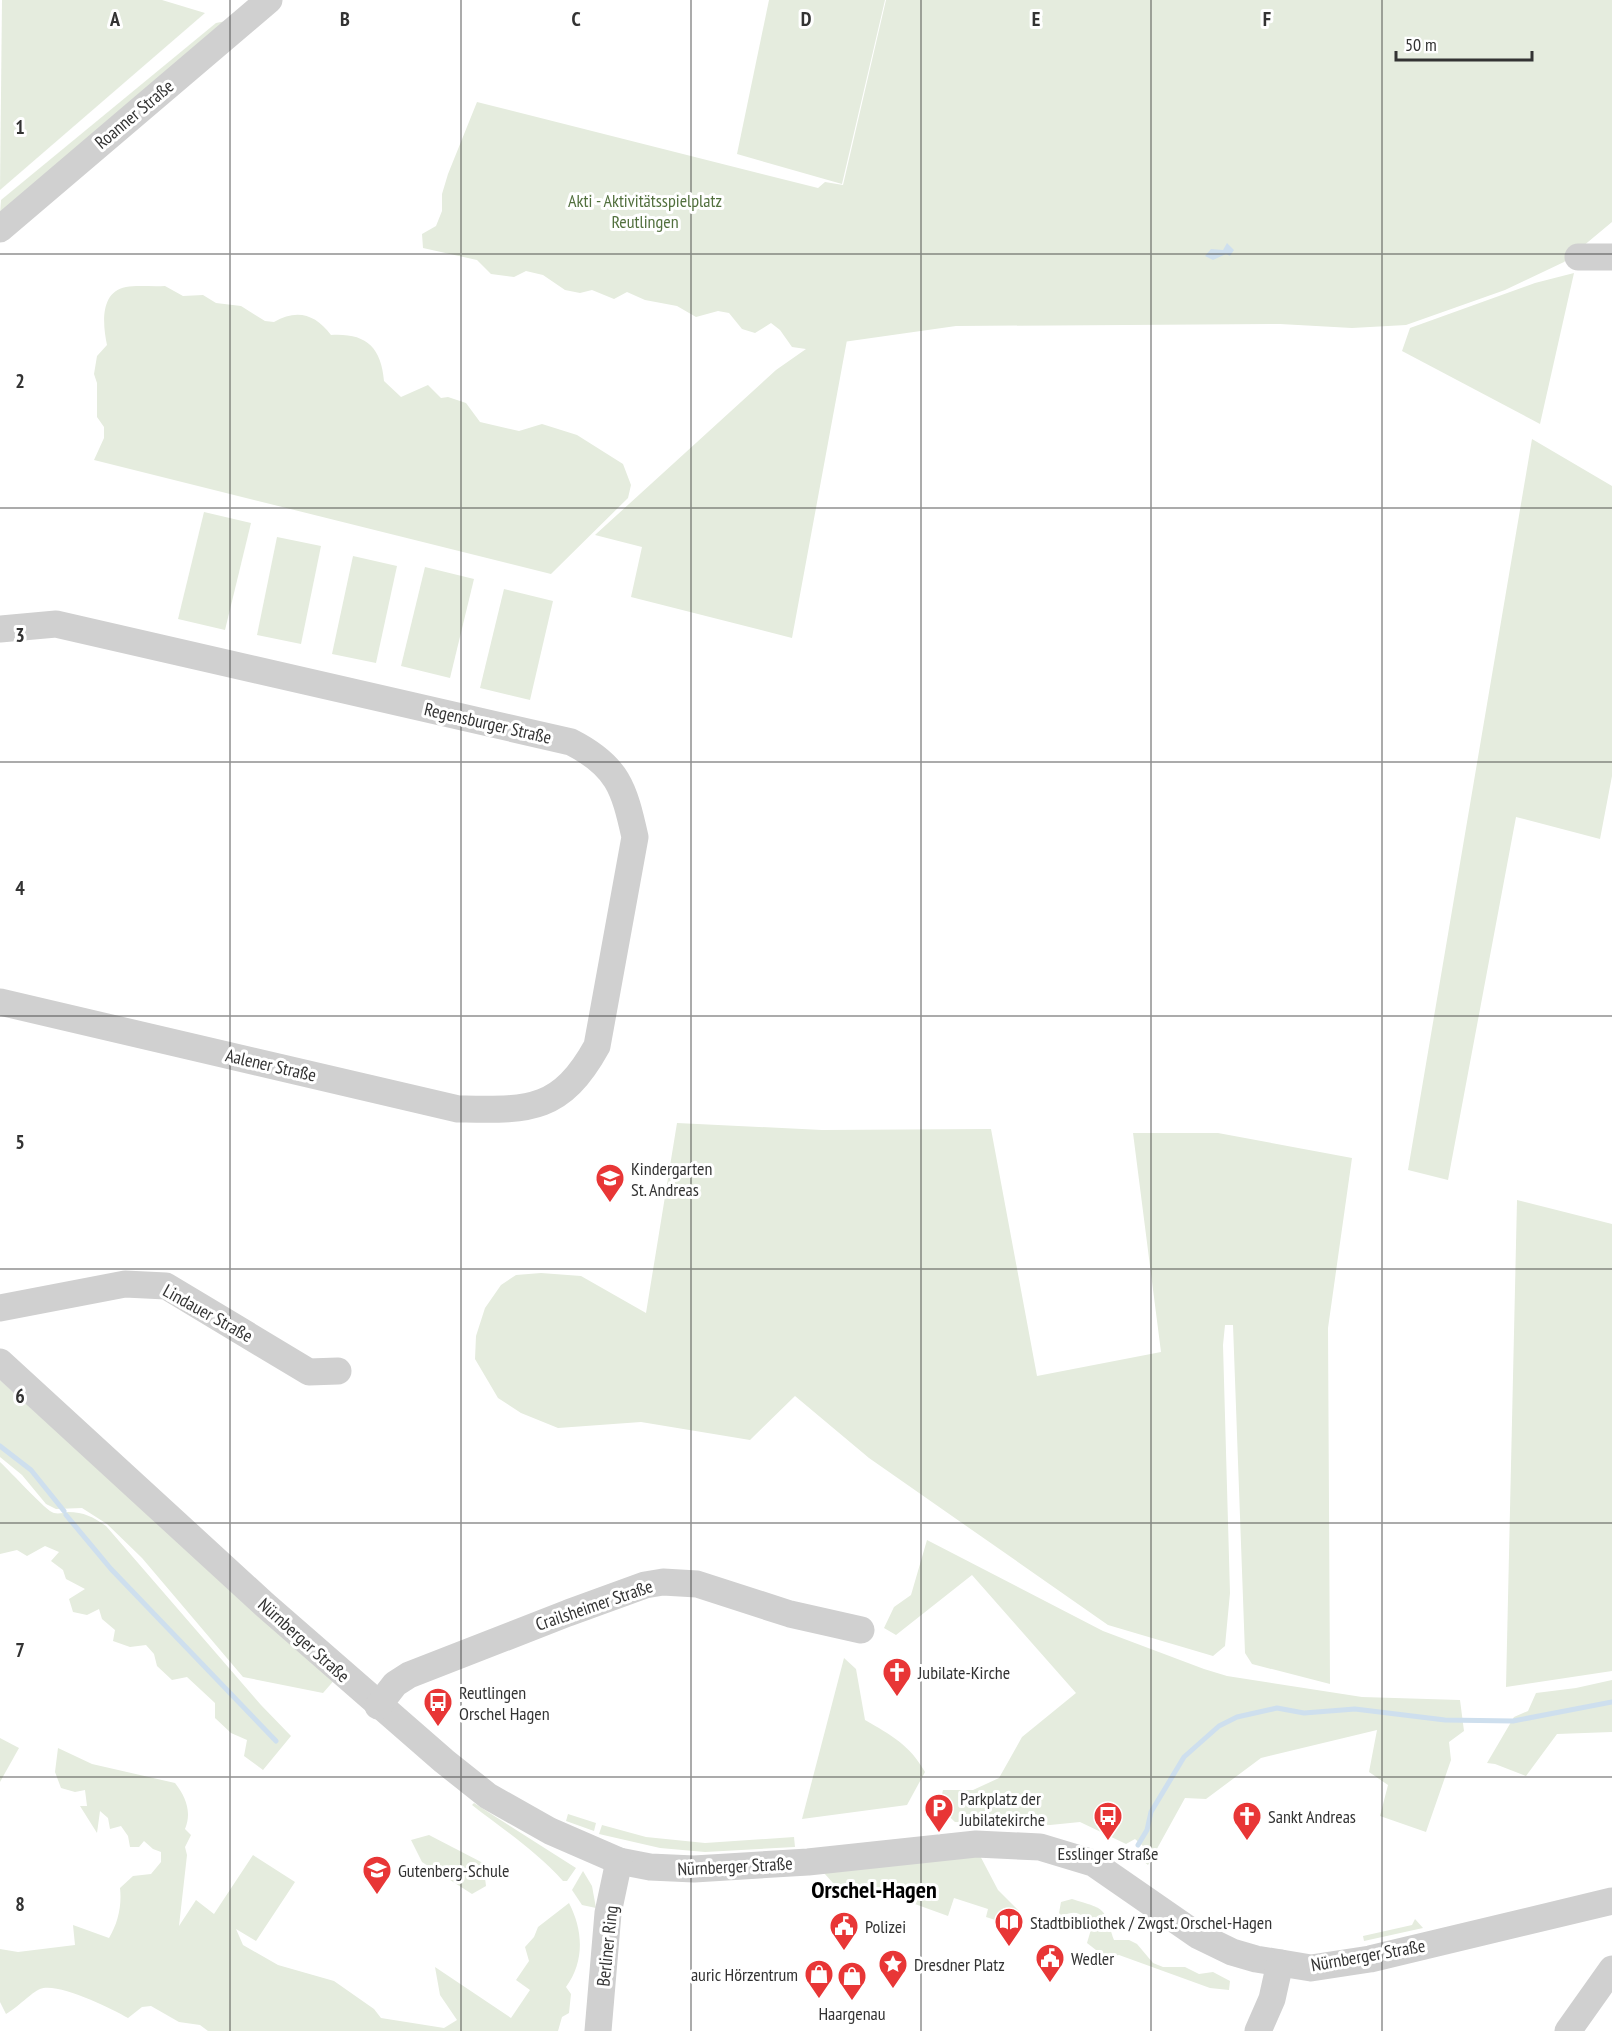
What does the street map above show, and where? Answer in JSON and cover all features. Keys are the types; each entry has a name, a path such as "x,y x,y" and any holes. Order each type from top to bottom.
{"street":[{"name":"Roanner Straße","path":"0,229 270,0"},
{"path":"1578,257 1612,257"},
{"name":"Regensburger Straße","path":"0,629 56,624 571,742 596,754 618,780 628,804 635,837 597,1046 582,1073 566,1090 543,1103"},
{"name":"Aalener Straße","path":"0,1002 458,1109 500,1110 543,1103"},
{"name":"Lindauer Straße","path":"0,1308 125,1284 166,1286 309,1372 338,1371"},
{"name":"Nürnberger Straße","path":"0,1362 378,1706 488,1796 550,1831 619,1862 650,1868 694,1869 808,1862 976,1844 1041,1847 1092,1863 1197,1935 1232,1952 1280,1964 1311,1968 1370,1959 1612,1901"},
{"name":"Crailsheimer Straße","path":"378,1706 395,1684 409,1675 568,1613 645,1585 663,1582 697,1584 790,1614 861,1630"},
{"name":"Berliner Ring","path":"598,2031 609,1913 619,1862"},
{"path":"1258,2031 1272,1999 1280,1964"},
{"path":"1569,2031 1612,1969"}],"green space":[{"path":"2,0 162,0 205,13 0,190"},
{"path":"769,0 885,0 842,184 737,154"},
{"name":"Akti - Aktivitätsspielplatz Reutlingen","path":"886,0 1612,0 1612,222 1564,262 1505,290 1406,325 1352,328 1280,324 956,326 847,341 792,638 631,597 642,547 595,535 776,370 806,349 792,347 780,330 771,323 755,333 742,329 729,313 718,311 696,317 677,306 645,300 627,292 614,299 592,290 580,293 565,290 543,275 526,271 514,277 491,274 477,260 423,248 422,234 436,226 442,211 442,194 448,174 477,102 818,188 825,182 843,185"},
{"path":"226,21 0,214 1,200 216,23"},
{"path":"1574,273 1540,424 1402,351 1410,328 1535,283"},
{"path":"165,286 183,296 203,295 216,303 241,306 265,321 274,322 290,316 305,316 319,322 331,335 353,336 362,339 375,351 384,381 401,397 428,385 441,398 448,397 466,403 480,422 519,431 542,424 577,435 623,464 631,485 628,498 551,574 94,460 104,438 104,427 97,417 97,383 94,374 97,356 107,345 104,320 107,303 117,290 126,287"},
{"path":"1532,439 1612,486 1612,776 1600,839 1516,817 1448,1180 1408,1170"},
{"path":"204,512 251,523 225,630 178,619"},
{"path":"277,537 321,546 301,644 257,635"},
{"path":"353,556 397,566 376,663 332,654"},
{"path":"425,567 474,579 450,678 401,666"},
{"path":"504,589 553,601 530,700 480,688"},
{"path":"677,1123 822,1130 991,1129 1037,1376 1161,1352 1133,1133 1218,1133 1352,1158 1328,1328 1330,1684 1252,1664 1245,1653 1233,1325 1225,1325 1223,1345 1230,1593 1225,1646 1213,1656 1108,1625 869,1458 795,1396 750,1440 641,1422 558,1428 521,1413 498,1398 475,1359 476,1336 485,1308 501,1285 516,1275 541,1273 581,1276 646,1313"},
{"path":"1517,1200 1612,1224 1612,1671 1506,1687"},
{"path":"0,1380 300,1651 337,1677 323,1693 243,1677 142,1558 107,1524 82,1508 56,1509 46,1504 22,1475 0,1457"},
{"path":"0,1462 50,1511 84,1514 106,1526 261,1705 291,1736 263,1770 244,1756 247,1740 231,1733 215,1718 215,1703 187,1677 172,1680 157,1666 154,1654 146,1645 130,1647 113,1641 115,1630 102,1619 99,1609 87,1615 73,1612 69,1599 85,1589 66,1579 63,1570 51,1561 59,1552 45,1546 27,1556 17,1550 0,1554"},
{"path":"927,1540 1103,1631 1227,1676 1362,1697 1460,1700 1464,1731 1449,1742 1451,1760 1426,1832 1380,1816 1388,1785 1369,1772 1377,1730 1261,1758 1206,1799 1185,1798 1148,1865 1143,1861 1143,1846 1135,1839 1126,1844 1080,1822 1050,1825 955,1822 939,1807 943,1790 973,1790 999,1778 1022,1737 1076,1693 972,1575 896,1635 884,1628 894,1607 911,1595"},
{"path":"844,1658 856,1669 865,1720 906,1748 925,1772 907,1805 802,1819"},
{"path":"1612,1680 1612,1732 1557,1734 1526,1776 1487,1763 1514,1717 1528,1711 1536,1693 1576,1688"},
{"path":"0,1738 19,1748 0,1782"},
{"path":"58,1748 92,1764 175,1783 179,1788 188,1811 185,1829 191,1835 185,1847 187,1855 179,1926 196,1900 214,1914 253,1855 295,1882 256,1941 236,1929 243,1945 278,1965 334,1981 374,2009 381,2018 444,2028 457,2020 440,1995 435,1967 511,2018 530,1990 516,1980 529,1961 525,1947 534,1937 538,1927 569,1903 577,1924 580,1945 576,1967 566,1987 571,1994 569,2013 562,2017 558,2031 208,2031 200,2025 179,2022 151,2006 142,2007 128,2018 71,1992 48,1988 40,1989 6,2014 0,2002 0,1949 18,1952 75,1945 73,1925 109,1938 119,1914 120,1888 133,1876 151,1874 161,1862 161,1852 153,1849 144,1841 139,1847 130,1847 128,1836 121,1826 110,1829 108,1818 100,1811 97,1833 80,1806 87,1806 85,1790 75,1792 61,1788 55,1772"},
{"path":"474,1803 576,1868 567,1881 563,1881 531,1850 472,1805"},
{"path":"568,1814 596,1823 594,1831 566,1821"},
{"path":"602,1825 646,1837 705,1843 794,1837 795,1847 705,1852 660,1848 599,1834"},
{"path":"429,1835 483,1863 486,1886 472,1894 422,1862 411,1840"},
{"path":"976,1848 998,1890 1019,1911 1020,1928 986,1917 988,1909 954,1898 948,1916 868,1887 864,1895 833,1883 815,1863"},
{"path":"583,1871 592,1886 596,1908 582,1905 572,1890"},
{"path":"1072,1899 1092,1905 1102,1911 1114,1940 1129,1940 1137,1944 1153,1963 1163,1967 1185,1967 1199,1974 1213,1972 1230,1981 1229,1990 1210,1988 1119,1955 1105,1957 1087,1943 1092,1926 1085,1918 1076,1913 1062,1916 1059,1913 1061,1902"},
{"path":"1415,1919 1423,1928 1364,1941 1363,1936 1412,1925"}],"water":[{"path":"1227,243 1234,250 1230,256 1226,254 1213,260 1205,256 1211,249 1223,250"}],"waterway":[{"path":"0,1446 31,1470 64,1511"},
{"path":"66,1515 111,1569 276,1741"},
{"path":"1138,1845 1147,1830 1151,1812 1184,1757 1219,1726 1237,1717 1277,1708 1304,1713 1355,1709 1445,1720 1513,1721 1612,1702"}],"place":[{"name":"Kindergarten St. Andreas","path":"610,1204"},
{"name":"Jubilate-Kirche","path":"897,1698"},
{"name":"Reutlingen Orschel Hagen","path":"438,1728"},
{"name":"Parkplatz der Jubilatekirche","path":"939,1834"},
{"name":"Esslinger Straße","path":"1108,1842"},
{"name":"Sankt Andreas","path":"1247,1842"},
{"name":"Gutenberg-Schule","path":"377,1896"},
{"name":"Stadtbibliothek / Zwgst. Orschel-Hagen","path":"1009,1948"},
{"name":"Polizei","path":"844,1952"},
{"name":"Wedler","path":"1050,1984"},
{"name":"Dresdner Platz","path":"893,1990"},
{"name":"auric Hörzentrum","path":"819,2000"},
{"name":"Haargenau","path":"852,2002"}],"district":[{"name":"Orschel-Hagen","path":"874,1889"}]}
